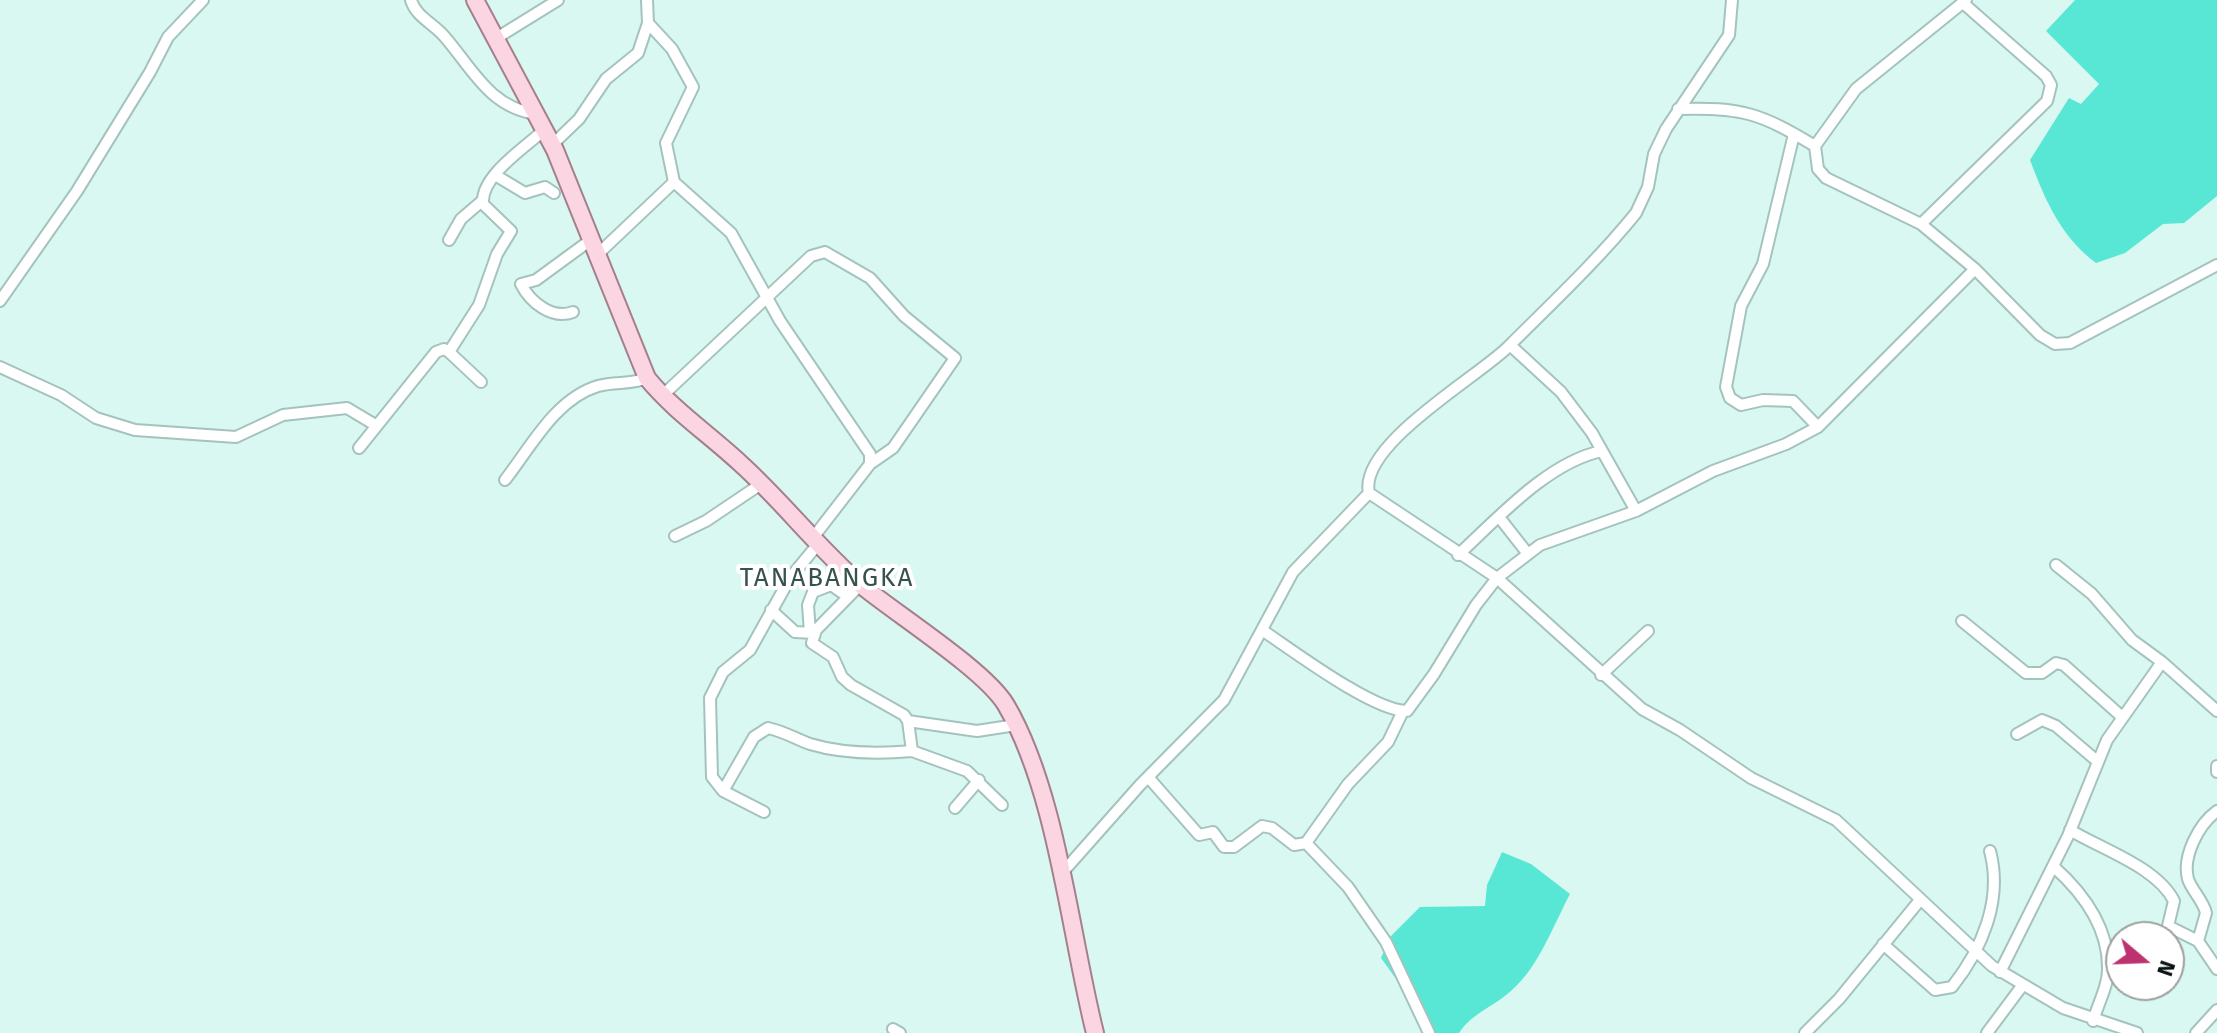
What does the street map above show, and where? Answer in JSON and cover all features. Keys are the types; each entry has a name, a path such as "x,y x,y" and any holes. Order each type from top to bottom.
{"main road":[{"path":"475,0 548,138 596,246 630,342 647,378 662,396 761,484 815,542 861,584 994,690 1016,725 1043,801 1092,1031"}],"street":[{"path":"0,301 77,191 168,37 203,0"},
{"path":"411,0 416,12 437,28 482,86 514,108 536,114"},
{"path":"495,39 558,0"},
{"path":"449,240 461,219 482,201 495,175 579,119 606,79 638,53 648,23 647,0"},
{"path":"1060,875 1148,777 1224,700 1302,560 1369,493 1370,473 1382,455 1436,401 1510,345 1636,213 1648,187 1657,146 1678,109 1725,45 1731,26 1732,0"},
{"path":"1921,224 2047,101 2051,92 2046,76 1965,1 1856,89 1815,146 1818,169 1831,182 1921,224 1975,269 2040,335 2062,344 2105,326 2217,265"},
{"path":"648,23 672,49 693,87 666,143 674,182 731,233 767,296 867,448 870,464"},
{"path":"1678,109 1735,108 1815,146"},
{"path":"1794,134 1763,264 1741,306 1726,387 1730,398 1741,405 1763,400 1793,401 1818,427"},
{"path":"495,175 525,193 545,187 554,193"},
{"path":"573,312 564,315 550,312 533,301 521,284 536,280 596,246 674,182"},
{"path":"449,352 479,305 497,254 511,231 482,201"},
{"path":"662,396 816,252 825,252 870,278 904,316 953,355 952,366 893,448 870,464 790,578 750,650 727,668 712,690 711,774 723,791 764,812"},
{"path":"1148,777 1184,822 1199,835 1211,830 1224,847 1234,847 1262,826 1272,828 1294,845 1306,843 1348,784 1388,742 1403,711 1411,708 1463,622 1497,578 1548,540 1596,527 1636,511 1713,471 1786,444 1818,427 1975,269"},
{"path":"1510,345 1561,392 1602,451 1636,511"},
{"path":"359,448 436,352 444,349 449,352 481,382"},
{"path":"0,367 61,395 96,418 135,430 196,432 219,439 236,437 283,415 347,408 377,426"},
{"path":"505,480 569,401 594,387 633,383 647,378"},
{"path":"1458,555 1531,489 1583,457 1602,451"},
{"path":"675,536 706,521 761,484"},
{"path":"1369,493 1458,555 1497,578 1642,709 1680,730 1717,757 1836,820 2000,972 2093,1021 2137,1033"},
{"path":"1499,517 1528,554"},
{"path":"2056,565 2092,594 2132,640 2217,711"},
{"path":"771,610 795,632 812,633 861,584"},
{"path":"847,596 831,585 813,592 808,605 812,643 833,657 842,677 904,715 908,721 912,751"},
{"path":"1962,621 2026,673 2042,673 2056,663 2064,665 2121,716"},
{"path":"1262,630 1335,679 1403,711"},
{"path":"1601,675 1648,631"},
{"path":"2000,972 2070,830 2097,761 2121,716 2162,662"},
{"path":"2017,734 2042,720 2056,726 2097,761"},
{"path":"908,721 977,731 1016,725"},
{"path":"723,791 754,737 768,728 811,744 843,751 877,754 912,751 979,780 1002,805"},
{"path":"2217,766 2217,772"},
{"path":"955,808 979,780"},
{"path":"2198,941 2206,913 2188,878 2188,865 2191,847 2217,811"},
{"path":"2070,830 2102,850 2124,856 2167,890 2174,901 2168,926 2198,941 2217,969"},
{"path":"1306,843 1348,887 1386,942 1429,1033"},
{"path":"1883,944 1936,991 1952,987 1977,952 1994,895 1990,851"},
{"path":"2053,866 2090,907 2106,948 2107,979 2093,1021"},
{"path":"1805,1033 1839,999 1920,900"},
{"path":"1987,1033 2022,986"},
{"path":"2196,1033 2217,1010"}],"green space":[{"path":"2075,0 2217,0 2217,196 2184,223 2163,224 2125,253 2096,263 2064,230 2030,160 2069,98 2081,104 2099,84 2046,31"},
{"path":"1502,852 1531,864 1570,894 1538,958 1522,980 1459,1033 1435,1033 1381,958 1390,937 1420,907 1485,906 1487,885"}],"district":[{"name":"TANABANGKA","path":"827,579"}]}
